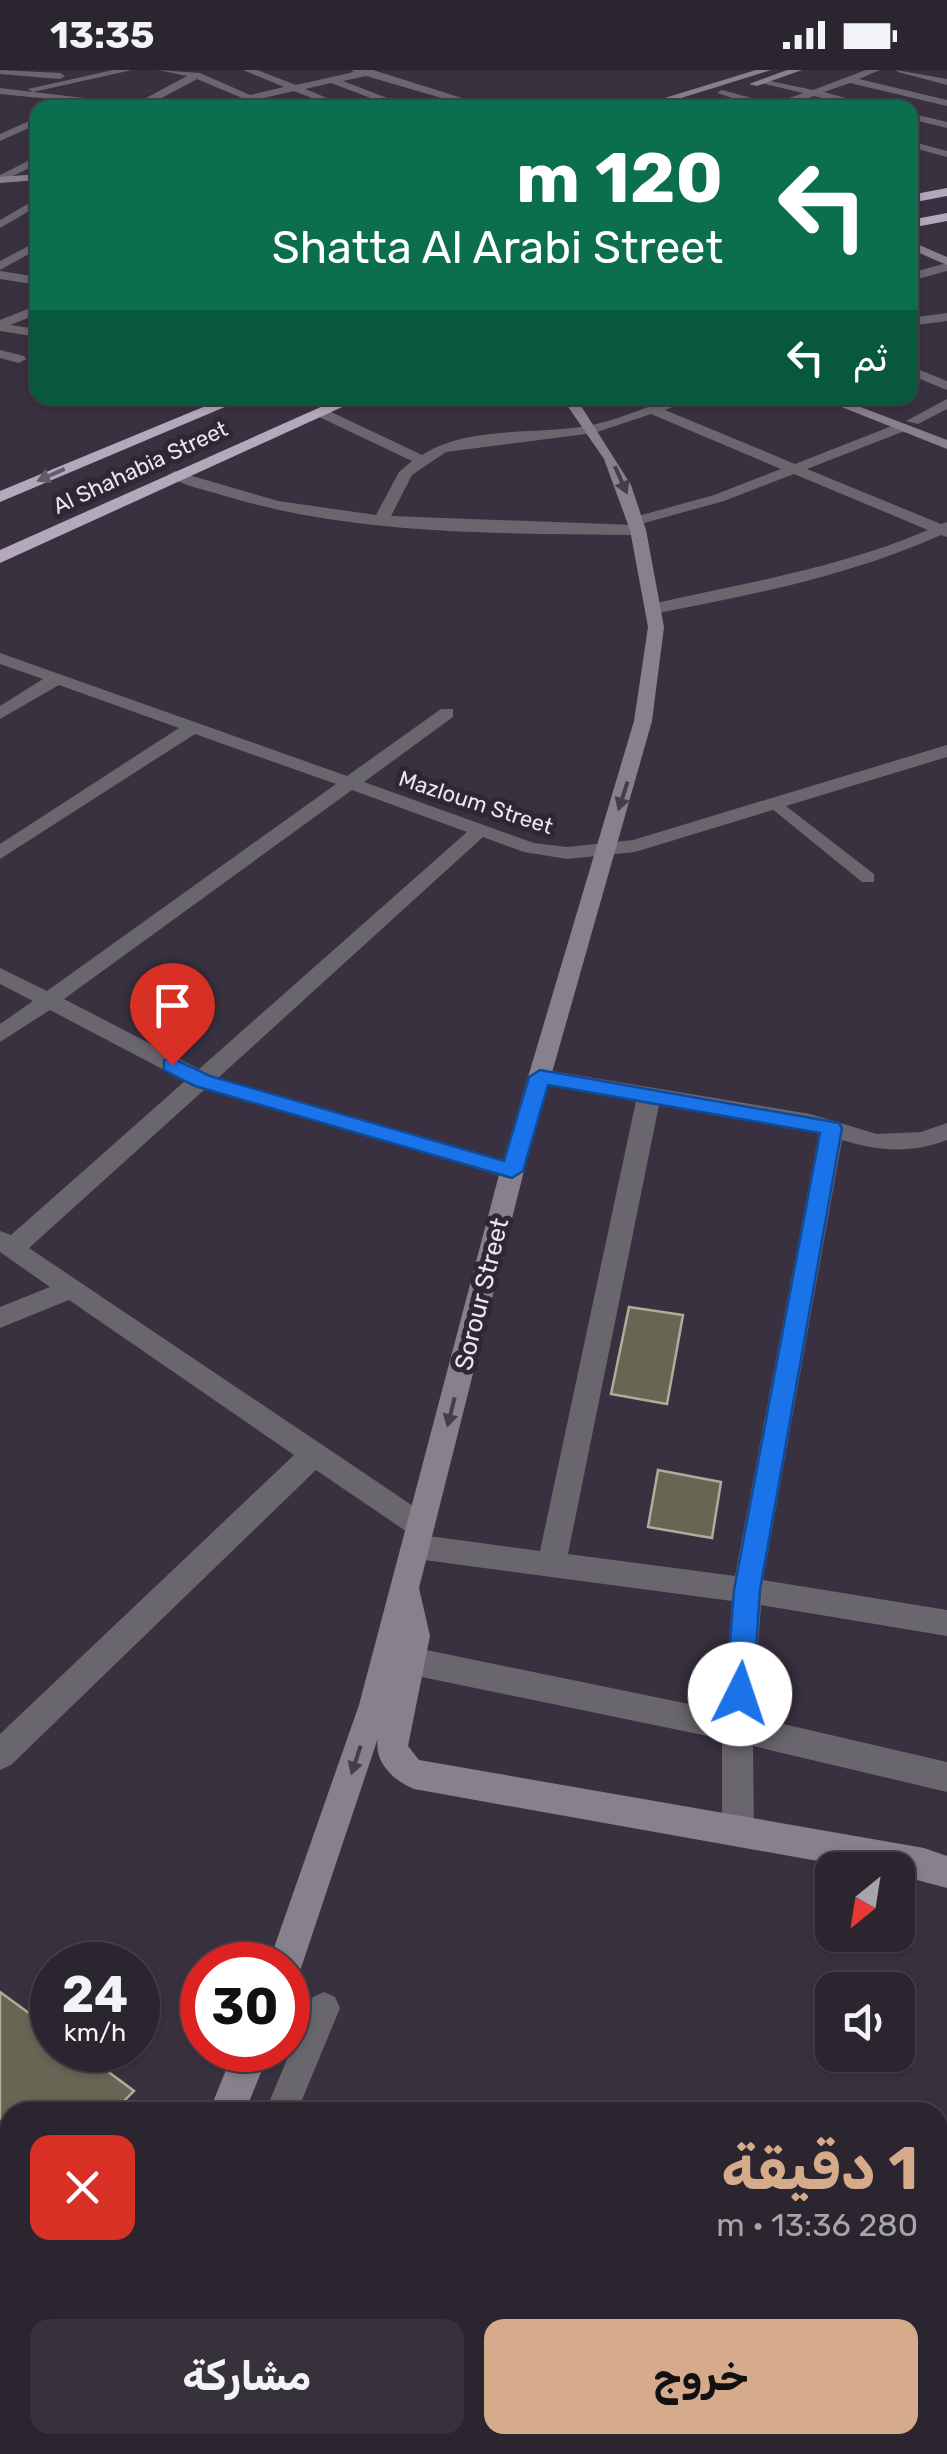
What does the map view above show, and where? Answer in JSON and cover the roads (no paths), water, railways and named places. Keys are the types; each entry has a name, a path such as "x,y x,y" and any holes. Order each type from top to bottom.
{"highway":[{"path":"918,197 947,192"},
{"path":"918,222 947,217"},
{"name":"Al Shahabia Street","path":"0,496 219,405"},
{"name":"Al Shahabia Street","path":"0,557 166,463 254,440 337,405"},
{"path":"190,416 186,424 208,440 254,440"},
{"path":"110,448 166,463"}],"street":[{"path":"0,101 75,78 127,70"},
{"path":"79,99 140,70"},
{"path":"163,70 202,72 253,100"},
{"path":"248,70 326,100"},
{"path":"669,100 797,70"},
{"path":"797,100 874,70"},
{"path":"901,70 947,82"},
{"path":"5,71 75,78"},
{"path":"248,98 367,71 463,100"},
{"path":"149,100 202,72"},
{"path":"699,100 765,76 842,100"},
{"path":"332,80 386,100"},
{"path":"851,80 947,103"},
{"path":"0,91 86,100"},
{"path":"918,102 947,91"},
{"path":"722,93 748,100"},
{"path":"422,100 443,94"},
{"path":"918,118 947,125"},
{"path":"0,138 6,131 30,123"},
{"path":"918,146 947,154"},
{"path":"0,181 30,164"},
{"path":"0,181 30,180"},
{"path":"0,225 30,207"},
{"path":"17,215 30,217"},
{"path":"918,237 947,250"},
{"path":"918,248 947,264"},
{"path":"0,266 30,249"},
{"path":"918,273 947,264"},
{"path":"0,275 30,280"},
{"path":"0,325 30,312"},
{"path":"940,318 947,326"},
{"path":"0,325 30,332"},
{"path":"0,354 19,359"},
{"path":"918,373 947,386"},
{"path":"166,463 290,508 381,520 637,526 796,470 947,403"},
{"name":"Sorour Street","path":"294,1942 387,1707 406,1590 512,1171 643,721 656,644 637,526 624,485 594,430 574,405"},
{"path":"381,520 406,472 441,450 486,440 594,430 670,405"},
{"path":"848,405 947,435"},
{"path":"867,405 947,445"},
{"path":"655,411 945,529"},
{"path":"320,412 421,460"},
{"path":"653,609 792,584 893,553 945,529"},
{"name":"Mazloum Street","path":"0,658 531,848 567,853 604,852 947,751"},
{"path":"0,714 59,677"},
{"path":"0,1035 446,713"},
{"path":"0,853 195,726"},
{"path":"480,830 203,1081 6,1244 315,1453 419,1537 552,1564 747,1590 947,1623"},
{"path":"0,975 203,1081 512,1171"},
{"path":"540,1077 832,1128 853,1137 888,1143 946,1135"},
{"path":"552,1564 649,1096"},
{"path":"738,1831 737,1728 747,1590 832,1128"},
{"path":"0,1318 72,1288"},
{"path":"0,1756 315,1453"},
{"path":"406,1590 415,1636 412,1661 387,1707 392,1747 403,1768 414,1774 947,1872"},
{"path":"412,1661 737,1728 947,1777"},
{"path":"231,2102 243,2072"}],"lane":[{"path":"777,804 868,878"},
{"path":"285,2102 324,2008"}]}
